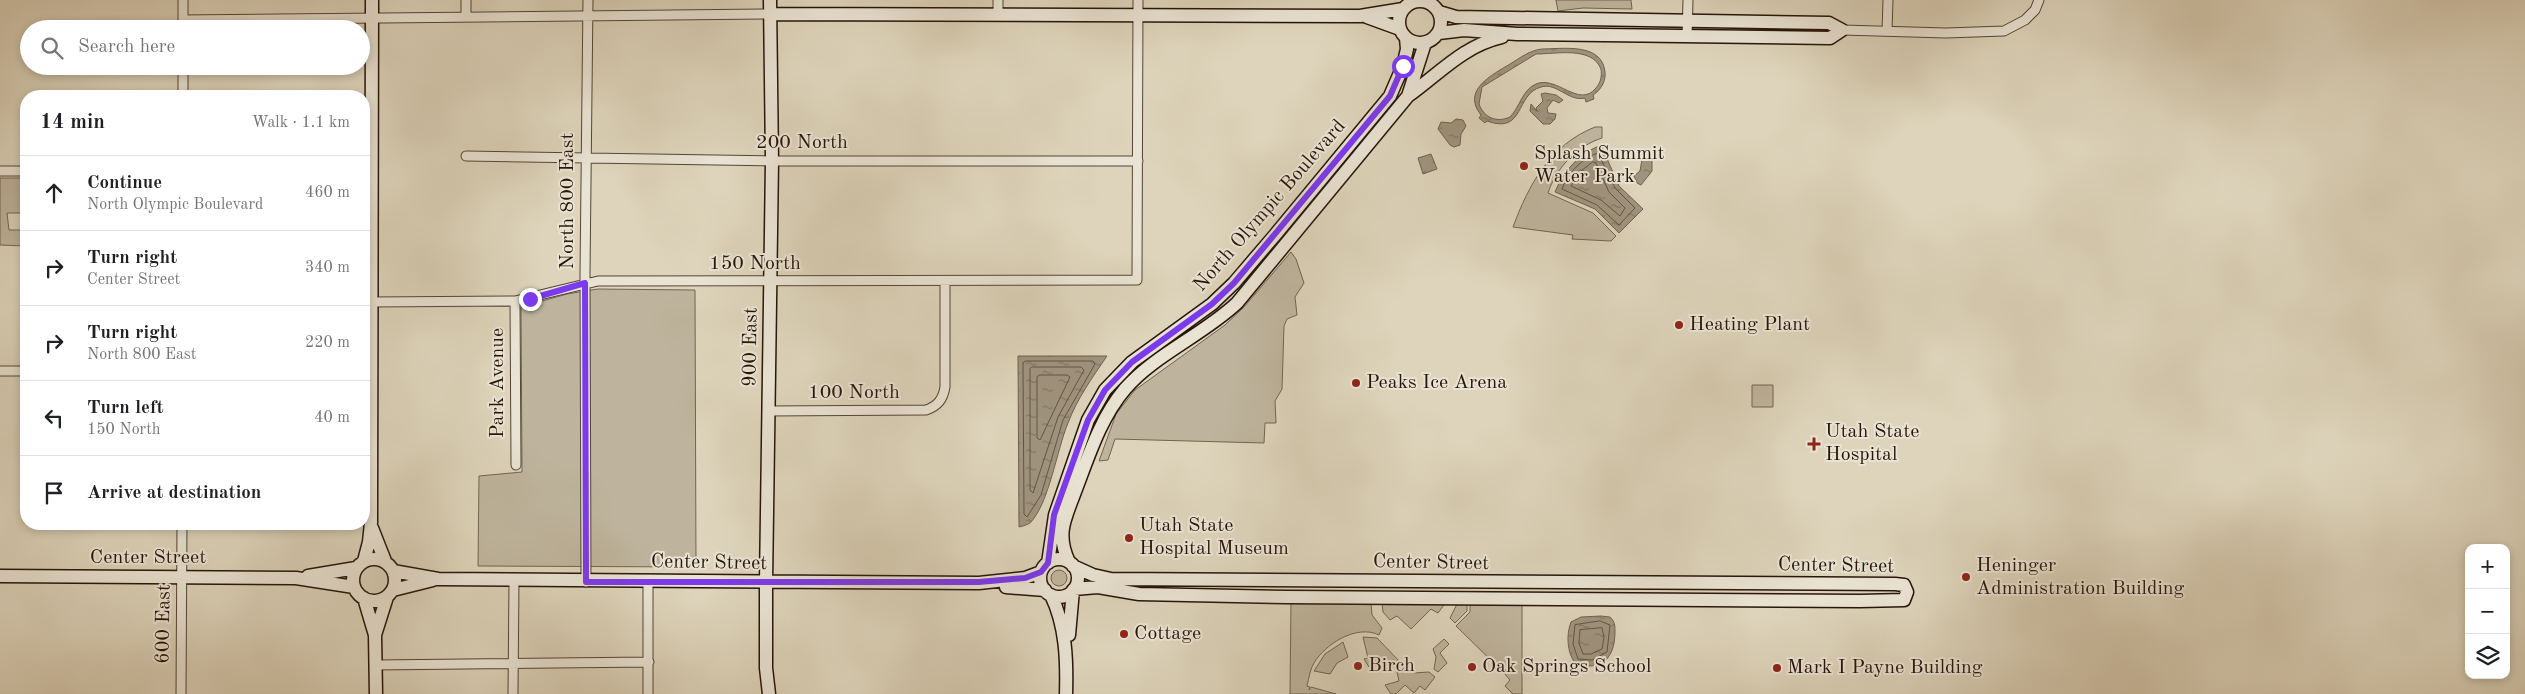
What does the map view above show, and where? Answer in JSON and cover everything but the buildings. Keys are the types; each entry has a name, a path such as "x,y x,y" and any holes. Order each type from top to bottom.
{"street":[{"path":"183,0 183,20"},
{"path":"370,96 372,0"},
{"path":"466,0 466,17"},
{"name":"North 800 East","path":"586,582 585,283 588,0"},
{"name":"900 East","path":"769,694 766,668 766,583 772,160 770,0"},
{"path":"998,0 998,15"},
{"path":"1138,0 1138,161"},
{"path":"1687,37 1688,0"},
{"path":"1887,31 1888,0"},
{"path":"309,20 769,14 1360,16 1426,1 1439,12 1456,18 1829,23 1842,30 2004,31 2026,20 2035,10 2039,0"},
{"path":"1403,34 1399,21 1408,4"},
{"path":"1360,16 1403,34 1412,42 1425,43 1434,39 1439,33 1442,26 1439,12"},
{"path":"1439,33 1464,30 1517,34 1830,38 1842,30"},
{"name":"North Olympic Boulevard","path":"1044,567 1054,515 1088,420 1105,390 1132,362 1212,304 1234,283 1270,242 1390,96 1403,66 1407,49 1403,34"},
{"path":"1408,96 1463,52 1482,42 1517,34"},
{"name":"North Olympic Boulevard","path":"1071,564 1061,542 1067,515 1086,463 1114,402 1145,370 1223,316 1237,303 1408,96 1425,43"},
{"path":"183,75 183,90"},
{"name":"200 North","path":"466,156 772,160 1138,161"},
{"name":"150 North","path":"371,302 516,301 598,281 1137,280 1138,161"},
{"path":"0,171 20,171"},
{"path":"370,259 371,523 369,542 353,579 354,587 364,598 375,636 376,694"},
{"name":"100 North","path":"768,411 926,410 938,404 944,394 945,387 945,281"},
{"name":"Park Avenue","path":"516,301 516,465"},
{"path":"0,371 20,371"},
{"path":"371,523 395,579 375,636"},
{"name":"600 East","path":"181,694 182,530"},
{"path":"360,565 375,558 389,566"},
{"path":"1066,660 1061,622 1048,593 1040,582 1044,567 1058,559 1071,564 1078,575 1074,589 1066,660 1066,694"},
{"name":"Center Street","path":"1071,564 1093,575 1111,579 1860,583 1904,585 1907,592 1904,600 1860,601 1484,599 1139,594 1098,587 1074,589"},
{"name":"Center Street","path":"296,578 360,565"},
{"name":"Center Street","path":"389,566 438,579 766,583 979,582 1025,578 1044,567"},
{"name":"Center Street","path":"0,576 296,578 354,587"},
{"name":"Center Street","path":"390,594 438,579"},
{"path":"1169,579 1169,594"},
{"path":"513,694 514,580"},
{"path":"1278,596 1279,580"},
{"path":"648,581 648,694"},
{"path":"1389,581 1389,597"},
{"name":"Center Street","path":"979,582 993,587 1048,593"},
{"path":"1484,582 1484,599"},
{"path":"1633,583 1634,600"},
{"path":"1860,583 1860,601"},
{"path":"1831,584 1831,600"},
{"path":"1048,593 1064,596 1074,589"},
{"path":"364,598 377,601 390,594"},
{"path":"376,665 649,662"}],"shaded area":[{"path":"1556,0 1631,0 1632,9 1583,8 1558,11"},
{"path":"1595,127 1602,127 1602,138 1584,146 1569,159 1556,175 1548,193 1593,213 1616,236 1611,241 1572,239 1573,235 1513,227 1534,181 1553,155 1565,144"},
{"path":"0,178 20,178 20,213 7,213 9,230 20,230 20,246 0,245"},
{"path":"1291,252 1296,259 1304,283 1295,297 1297,315 1287,319 1284,326 1282,389 1275,401 1276,423 1265,423 1264,443 1115,439 1108,460 1099,461 1116,414 1135,390 1225,325 1244,307"},
{"path":"598,289 695,290 696,567 478,566 479,476 522,472 521,307 567,294"},
{"path":"1752,385 1773,385 1773,407 1752,407"},
{"path":"1056,570 1062,570 1067,575 1065,584 1056,586 1051,581 1051,575"},
{"path":"1291,601 1371,603 1372,615 1382,628 1379,635 1361,632 1342,638 1319,656 1312,668 1307,686 1310,687 1309,690 1311,687 1336,694 1290,694"},
{"path":"1446,602 1438,613 1431,609 1411,629 1397,616 1390,620 1383,612 1382,603"},
{"path":"1458,602 1467,602 1467,611 1455,623 1450,618"},
{"path":"1470,602 1522,603 1522,694 1513,694 1505,686 1510,680 1456,626 1470,612"},
{"path":"1363,637 1377,638 1402,664 1396,669 1394,660 1369,667 1364,659 1368,658"},
{"path":"1444,639 1449,644 1440,653 1447,663 1438,672 1434,669 1436,657 1433,649"},
{"path":"1343,642 1348,657 1337,663 1330,674 1314,671 1325,654"},
{"path":"1405,666 1414,673 1429,672 1435,677 1425,690 1420,686 1414,693 1405,685 1396,694 1391,694 1385,685 1399,681 1397,672"}],"water":[{"path":"1580,49 1597,56 1602,62 1605,79 1598,91 1593,95 1594,99 1586,102 1585,98 1573,97 1552,87 1541,87 1527,97 1514,118 1508,123 1499,124 1487,121 1485,123 1479,118 1481,115 1476,106 1475,98 1481,84 1521,57 1538,50","holes":["1573,53 1590,57 1601,69 1599,83 1589,93 1582,95 1544,82 1536,84 1527,90 1510,117 1496,119 1484,113 1479,104 1482,87 1536,54"]},
{"path":"1541,94 1556,95 1563,100 1559,103 1553,100 1547,108 1548,113 1556,114 1555,119 1550,124 1543,124 1530,111 1531,104 1537,111 1536,108 1543,101"},
{"path":"1456,119 1463,120 1466,126 1461,134 1460,145 1454,147 1450,145 1438,129 1441,122 1451,123"},
{"path":"1601,145 1619,186 1643,209 1619,233 1595,209 1555,192 1573,164 1586,153"},
{"path":"1431,154 1437,169 1423,174 1418,158"},
{"path":"1648,156 1652,161 1652,171 1641,185 1637,183 1634,176 1640,171 1642,159"},
{"path":"1018,356 1107,356 1085,389 1072,414 1047,490 1037,514 1030,523 1019,527"},
{"path":"1581,617 1610,617 1613,620 1615,632 1613,649 1605,661 1600,664 1584,666 1575,663 1570,654 1568,643 1568,632 1571,622"}],"place":[{"name":"Splash Summit Water Park","path":"1524,166"},
{"name":"Heating Plant","path":"1679,325"},
{"name":"Peaks Ice Arena","path":"1356,383"},
{"name":"Utah State Hospital","path":"1814,444"},
{"name":"Utah State Hospital Museum","path":"1129,538"},
{"name":"Heninger Administration Building","path":"1966,577"},
{"name":"Cottage","path":"1124,634"},
{"name":"Birch","path":"1358,666"},
{"name":"Oak Springs School","path":"1472,667"},
{"name":"Mark I Payne Building","path":"1777,668"}],"route":[{"path":"530,299 585,283 586,582 979,582 1025,578 1041,572 1048,563 1054,515 1088,420 1105,390 1132,362 1212,304 1234,283 1390,96 1403,66"}]}
